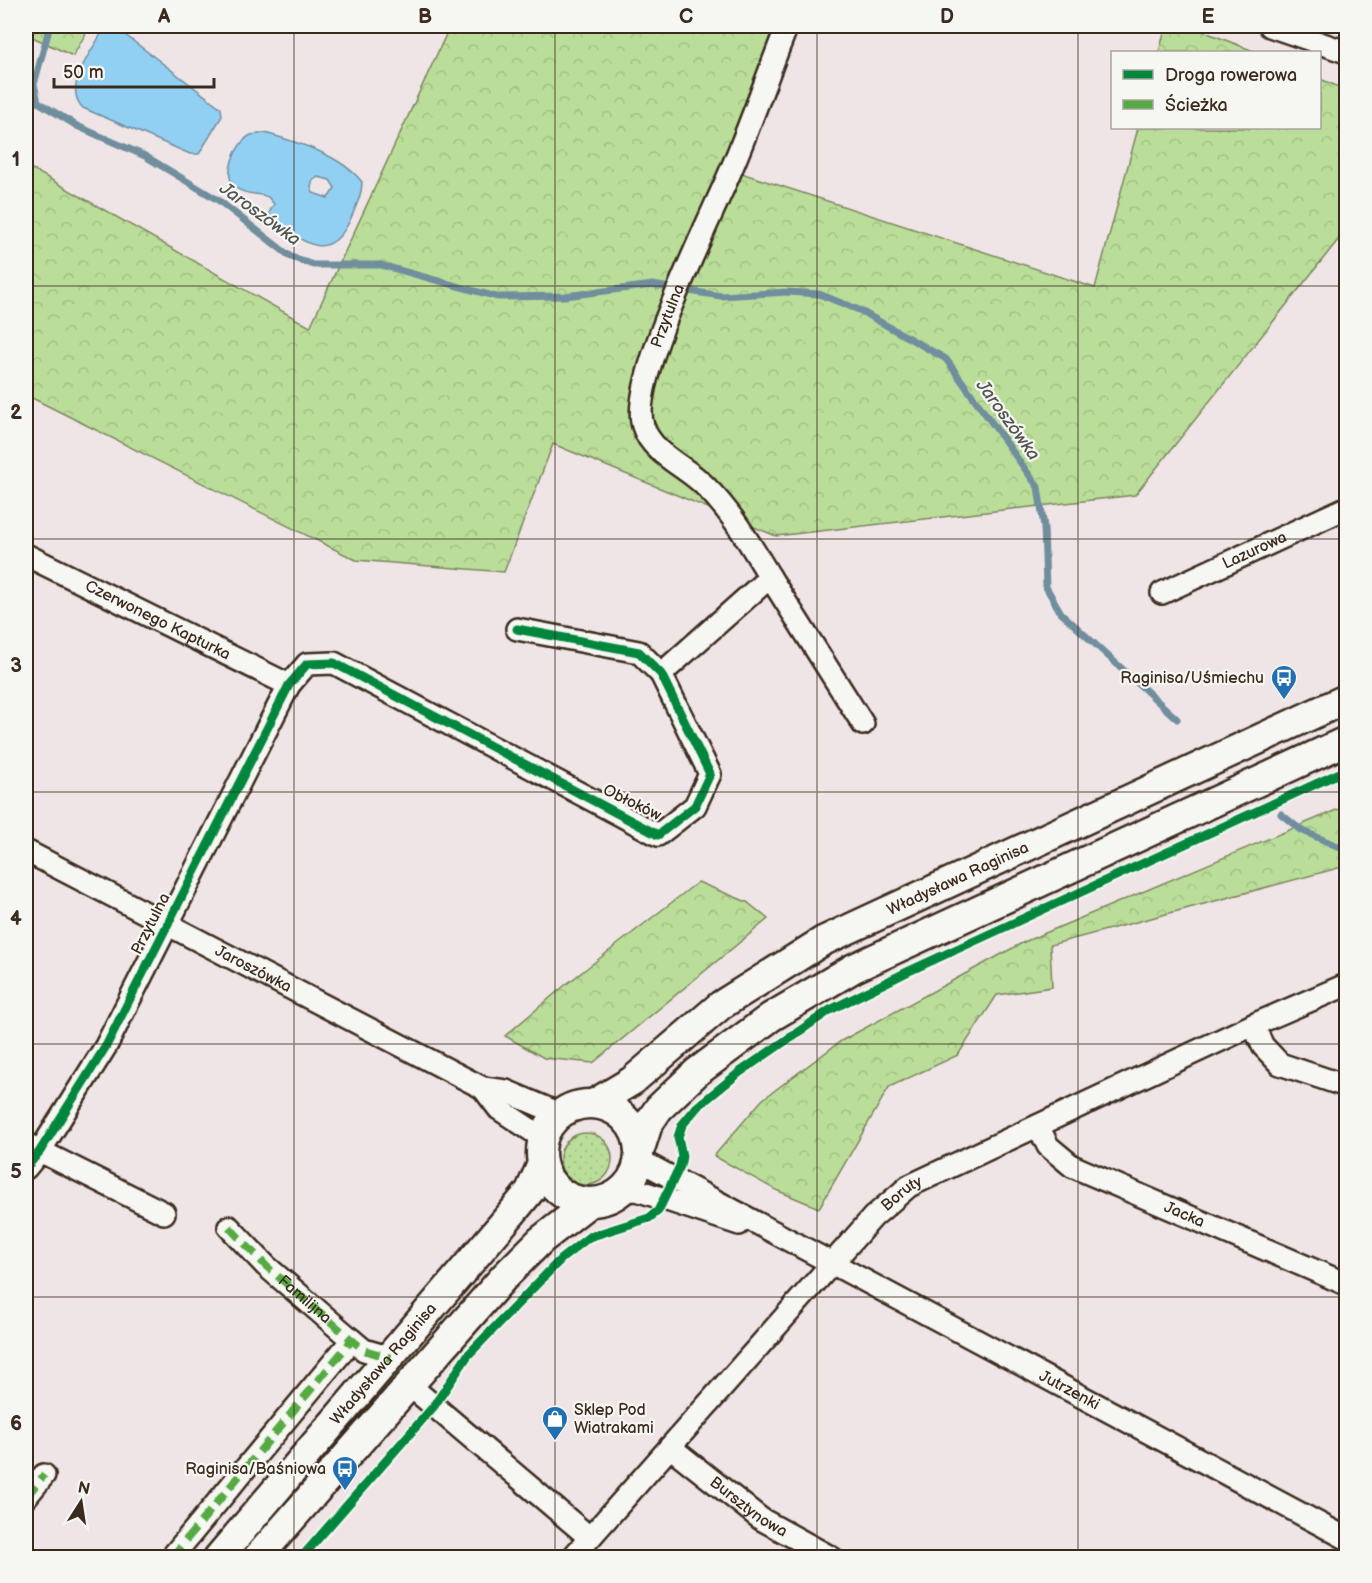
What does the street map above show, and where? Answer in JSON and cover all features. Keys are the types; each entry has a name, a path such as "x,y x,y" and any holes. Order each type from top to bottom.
{"main road":[{"name":"Władysława Raginisa","path":"595,1103 632,1081 721,1005 757,980 823,941 1347,699"},
{"path":"640,1154 629,1121 614,1109 595,1103 574,1106 552,1120 542,1151 549,1180 561,1193 590,1202 601,1201 622,1191 634,1176 640,1154 648,1124 659,1108 696,1072 771,1017 854,968 1347,741"},
{"name":"Władysława Raginisa","path":"218,1557 391,1358 530,1191 542,1151"},
{"name":"Władysława Raginisa","path":"256,1557 408,1384 541,1240 590,1202"}],"street":[{"name":"Przytulna","path":"770,577 736,521 703,484 655,445 643,426 640,411 644,382 682,281 731,170 787,26"},
{"path":"1270,26 1347,52"},
{"name":"Lazurowa","path":"1162,593 1347,507"},
{"name":"Czerwonego Kapturka","path":"26,555 289,685"},
{"path":"661,674 770,577 863,724"},
{"name":"Obłoków","path":"289,685 307,664 334,663 658,835 695,806 710,774 661,674 639,652 517,628"},
{"name":"Przytulna","path":"26,1168 33,1147 106,1046 289,685"},
{"name":"Jaroszówka","path":"26,851 483,1088 506,1091 560,1114"},
{"name":"Boruty","path":"572,1557 873,1217 909,1186 1253,1025 1347,985"},
{"path":"1253,1025 1263,1046 1280,1064 1347,1086"},
{"name":"Jaroszówka","path":"483,1088 499,1109 542,1151"},
{"name":"Jacka","path":"1038,1126 1048,1146 1072,1166 1347,1284"},
{"path":"33,1147 164,1213"},
{"name":"Jutrzenki","path":"640,1154 831,1264 1347,1538"},
{"name":"Jutrzenki","path":"622,1191 638,1190 664,1197 791,1242"},
{"name":"Familijna","path":"229,1227 266,1266 364,1350 391,1358"},
{"path":"171,1557 352,1340"},
{"path":"408,1384 590,1537"},
{"name":"Bursztynowa","path":"670,1447 761,1519 832,1557"},
{"path":"26,1497 44,1475"}],"green space":[{"path":"26,26 90,26 73,56 26,34"},
{"path":"450,26 787,26 732,170 1095,288 1138,129 1321,129 1321,79 1346,90 1346,230 1135,495 776,536 553,444 504,572 356,560 26,395 27,166 310,327"},
{"path":"1166,26 1190,26 1253,51 1159,51"},
{"path":"1346,806 1346,866 1050,945 1052,987 997,995 958,1055 889,1087 819,1208 776,1190 714,1156 762,1100 841,1041 1024,942"},
{"path":"698,882 747,902 768,919 593,1063 544,1058 505,1036 564,986"},
{"path":"581,1133 591,1133 605,1140 612,1159 605,1178 591,1185 581,1185 571,1181 564,1174 560,1164 560,1154 564,1144 571,1137"}],"water":[{"path":"107,28 116,28 221,108 222,116 199,154 190,154 83,108 77,100 77,80 80,70 102,32"},
{"path":"265,133 304,145 331,157 362,182 360,196 351,218 343,233 334,242 315,245 294,235 272,219 269,213 274,204 268,197 243,192 232,183 230,168 240,145 251,135","holes":["318,177 330,180 335,188 328,198 313,193 311,187 313,180"]}],"waterway":[{"name":"Jaroszówka","path":"45,26 48,33 34,84 38,102 77,126 145,156 218,200 291,257 313,265 381,265 497,297 565,296 653,285 670,288"},
{"name":"Jaroszówka","path":"689,291 721,296 788,292 819,294 859,310 946,359 1038,487 1044,527 1046,587 1061,613 1177,719"},
{"path":"1281,814 1301,830 1346,850"}],"marked path":[{"path":"229,1227 266,1266 364,1350 391,1358"},
{"path":"171,1558 352,1340"},
{"path":"26,1497 44,1475"}],"cycle path":[{"path":"26,1168 40,1151 106,1046 289,685 307,664 334,663 658,835 695,806 710,774 661,674 639,652 517,629"},
{"path":"301,1558 434,1406 468,1355 561,1259 589,1237 649,1218 658,1211 680,1166 682,1156 678,1137 682,1125 697,1107 740,1072 830,1010 907,972 1346,770"}],"place":[{"name":"Raginisa/Uśmiechu","path":"1284,701"},
{"name":"Sklep Pod Wiatrakami","path":"555,1442"},
{"name":"Raginisa/Baśniowa","path":"345,1492"}]}
